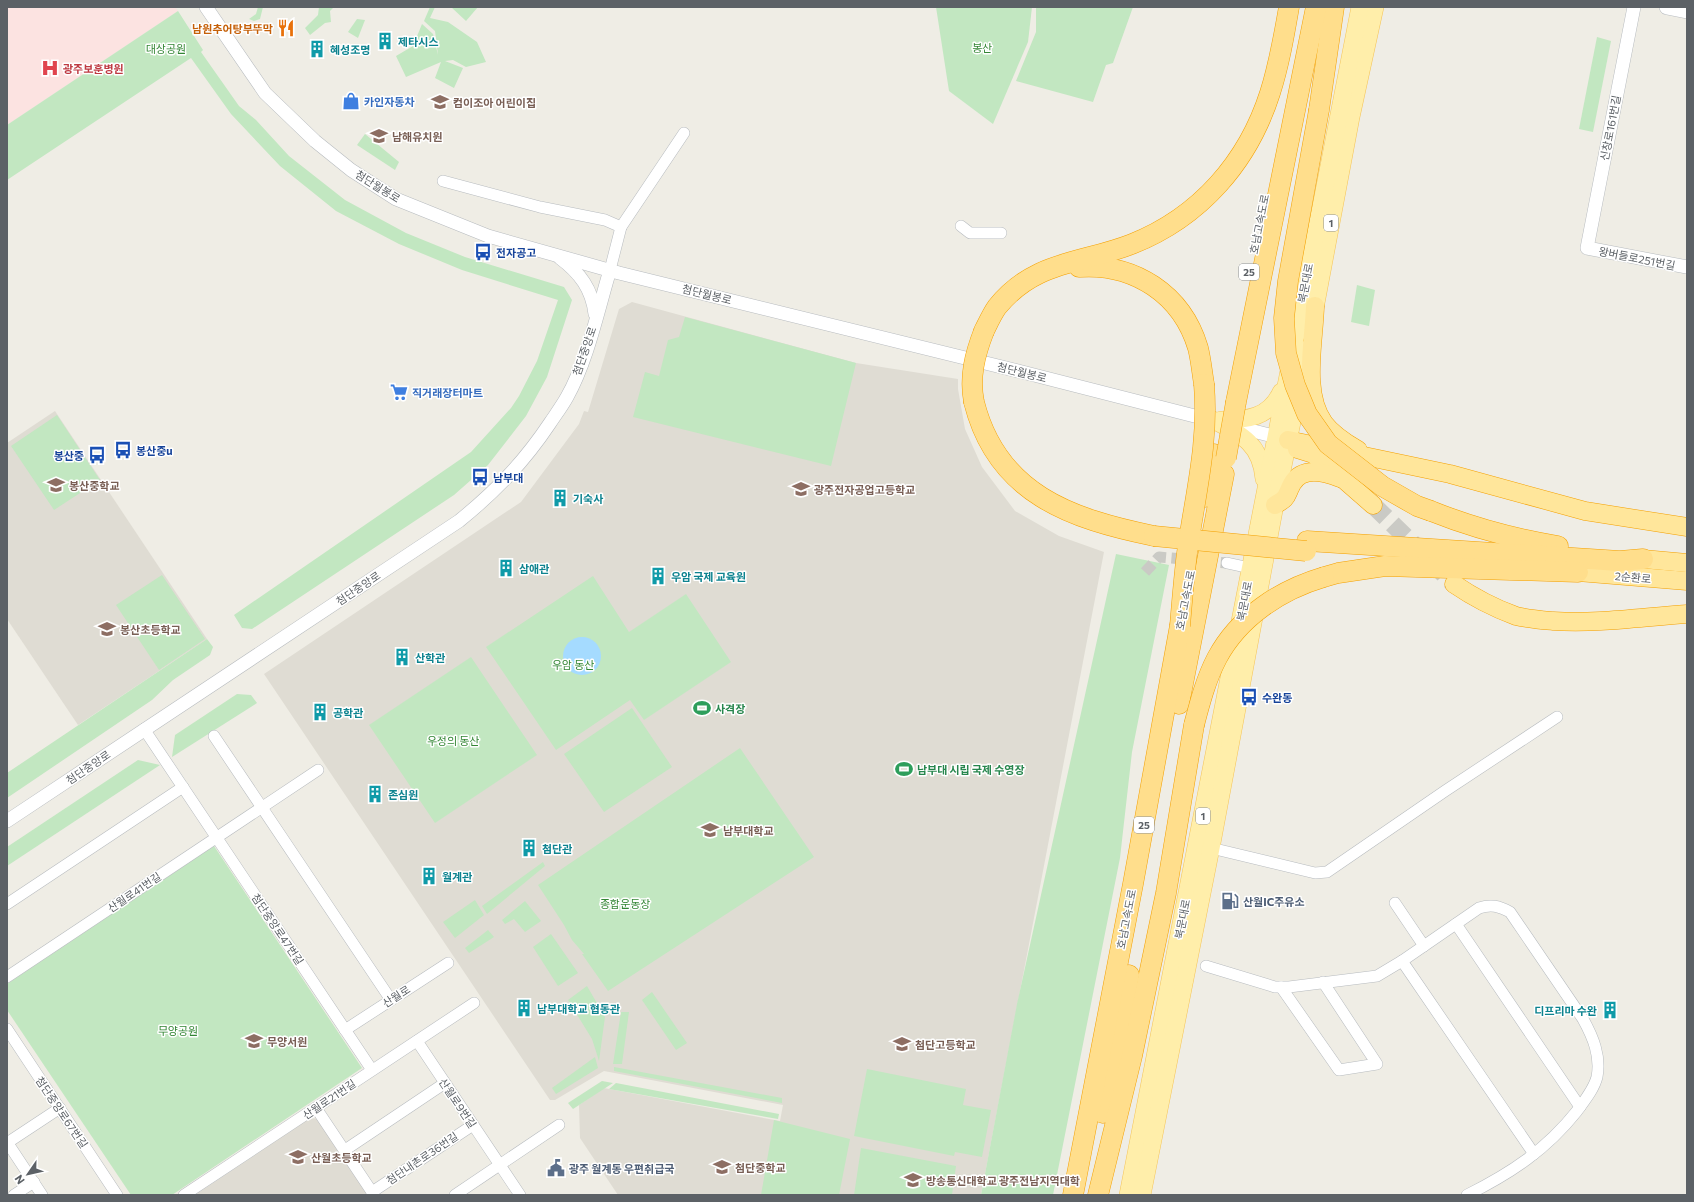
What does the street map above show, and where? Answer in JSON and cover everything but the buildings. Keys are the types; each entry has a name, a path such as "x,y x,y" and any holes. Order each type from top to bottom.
{"highway":[{"path":"1290,7 1270,93 1254,133 1238,162 1217,186 1197,206 1177,221 1155,234 1132,244 1037,273 1022,282 996,308 988,332 987,349 983,370 983,394 987,413 996,434 1011,456 1042,485 1086,507 1120,517 1173,527 1306,546 1578,572"},
{"name":"호남고속도로","path":"1087,1195 1302,7"},
{"name":"호남고속도로","path":"1230,401 1316,7"},
{"path":"1334,7 1319,110 1288,281 1284,318 1286,353 1295,385 1306,414 1328,444 1382,486 1417,506 1473,526 1530,541 1643,559"},
{"path":"988,332 1026,291 1040,280 1064,270 1080,267 1097,266 1116,268 1135,274 1152,284 1180,311 1189,326 1198,348 1204,384 1205,422 1203,452 1187,554 1180,626"},
{"path":"1315,306 1311,382 1313,398 1318,413 1325,425 1346,443 1358,450 1381,459"},
{"path":"1282,438 1450,474 1584,511 1687,527"},
{"path":"1282,438 1296,449 1313,454 1339,473 1373,505"},
{"name":"호남고속도로","path":"1073,1195 1133,884 1180,626 1220,456"},
{"path":"1270,500 1286,498 1293,482 1301,474 1315,472 1325,473 1345,480"},
{"path":"1306,546 1620,561 1643,559"},
{"name":"2순환로","path":"1643,559 1687,563"},
{"path":"1098,1195 1132,1056 1166,893 1194,725 1205,687 1217,658 1245,623 1260,608 1290,589 1338,573 1385,566 1578,572"},
{"name":"2순환로","path":"1578,572 1687,581"},
{"path":"1454,584 1476,598 1503,610 1517,616 1538,620 1581,623 1687,614"}],"main road":[{"name":"북문대로","path":"1282,438 1287,377 1360,7"},
{"name":"북문대로","path":"1142,1195 1211,848 1270,500 1282,438 1315,306 1351,117 1374,7"},
{"path":"1667,7 1687,11"},
{"path":"1213,420 1239,419 1263,414 1274,405 1278,399 1287,377"},
{"path":"1213,420 1241,436 1255,449 1262,464 1270,500"},
{"name":"북문대로","path":"1128,1195 1250,568 1270,500"}],"street":[{"name":"첨단월봉로","path":"206,7 265,93 315,141 352,170 396,199 488,236 610,270 1282,438"},
{"name":"신창로161번길","path":"1587,248 1634,7"},
{"path":"610,270 621,227 684,133"},
{"path":"443,181 540,207 605,220 621,227"},
{"path":"961,226 970,233 1001,233"},
{"name":"왕버들로251번길","path":"1587,248 1687,267"},
{"path":"558,256 569,265 587,285 594,303 595,318"},
{"name":"첨단중앙로","path":"7,821 453,525 482,502 508,477 534,446 567,398 581,365 610,270"},
{"path":"1226,563 1250,568"},
{"path":"1211,848 1315,873 1327,872 1445,791 1557,717"},
{"name":"첨단중앙로47번길","path":"144,729 372,1070"},
{"path":"214,736 391,1000"},
{"name":"산월로41번길","path":"7,977 318,770"},
{"path":"7,904 183,787"},
{"path":"1395,903 1424,946"},
{"path":"1206,966 1275,987 1377,976 1402,962 1479,908 1489,905 1502,908 1510,912 1584,1019 1597,1049 1597,1076 1592,1090 1555,1137 1517,1167 1467,1195"},
{"path":"1456,924 1580,1107"},
{"path":"1402,962 1534,1154"},
{"name":"산월로","path":"345,1030 448,963"},
{"path":"1282,987 1339,1070 1377,1064 1323,982"},
{"name":"산월로21번길","path":"184,1195 474,1003"},
{"name":"첨단중앙로67번길","path":"7,1029 117,1195"},
{"name":"산월로9번길","path":"417,1041 520,1195"},
{"path":"344,1150 445,1083"},
{"path":"42,1195 7,1143 60,1108"},
{"name":"첨단내촌로36번길","path":"316,1108 373,1193 472,1125"},
{"path":"455,1195 559,1125"},
{"path":"14,1195 34,1182"}],"shaded area":[{"name":"광주보훈병원","path":"7,7 175,7 178,11 7,125"},
{"name":"남부대학교","path":"632,302 856,363 958,379 958,389 965,429 982,467 1015,511 1059,536 1104,552 981,1195 618,1195 580,1138 579,1105 604,1088 780,1121 783,1105 604,1071 555,1100 550,1100 264,674 521,502 579,424 584,411 588,412 619,309"},
{"path":"55,411 207,639 78,725 7,619 7,443"},
{"name":"산월초등학교","path":"310,1118 319,1119 369,1195 195,1195"}],"green space":[{"path":"258,7 263,7 260,19 254,21 249,19 256,14"},
{"path":"319,7 334,7 330,11 331,22 325,23 310,35 305,28 318,15"},
{"path":"430,7 435,7 430,18 448,22 477,42 486,62 466,67 453,60 445,61 463,68 454,88 435,78 441,62 406,77 396,56 413,46 422,24 433,34 438,55 435,31 424,21"},
{"path":"451,7 478,7 466,21"},
{"name":"봉산","path":"936,7 1032,7 1028,42 993,124 949,91"},
{"path":"1036,7 1133,7 1113,63 1106,65 1093,102 1016,81 1036,32"},
{"name":"대상공원","path":"178,11 203,50 201,52 239,106 256,120 289,156 345,200 406,233 465,257 564,287 572,300 547,377 526,416 488,465 454,495 252,629 242,628 234,615 471,452 511,408 519,396 537,361 558,300 462,270 399,244 336,211 280,166 231,114 191,58 7,180 7,125"},
{"path":"357,19 365,20 358,38 348,32"},
{"path":"1597,37 1611,41 1593,132 1579,129"},
{"path":"365,134 399,162 395,170 357,145"},
{"path":"1357,285 1375,290 1369,326 1351,322"},
{"path":"685,317 856,363 831,466 633,417 645,372 659,376 668,340 679,337"},
{"path":"57,415 100,480 54,510 11,446"},
{"path":"1116,554 1169,565 1132,752 1120,858 1053,1195 981,1195 1017,1004"},
{"path":"162,575 205,639 159,670 116,605"},
{"name":"우암 동산","path":"593,576 629,632 686,594 731,662 644,720 630,700 556,750 486,647"},
{"path":"207,639 213,647 210,655 173,680 152,700 7,798 7,773"},
{"name":"우정의 동산","path":"471,657 537,755 435,823 369,725"},
{"path":"237,694 251,695 257,703 172,757 175,735"},
{"path":"632,708 672,767 604,812 564,754"},
{"name":"종합운동장","path":"740,748 814,857 608,991 582,954 584,954 572,940 538,885"},
{"path":"138,760 160,765 7,866 7,847"},
{"name":"무양공원","path":"214,846 362,1068 172,1195 131,1195 7,1010 7,984"},
{"path":"543,862 545,866 487,914 482,906"},
{"path":"475,900 484,915 455,938 443,922"},
{"path":"525,901 541,921 525,932 514,919 505,924 502,920"},
{"path":"488,930 494,937 469,953 465,948"},
{"path":"551,934 578,973 558,986 533,947"},
{"path":"587,986 605,1017 599,1061 592,1039 568,1000"},
{"path":"652,992 687,1043 676,1050 642,1000"},
{"path":"621,1012 629,1012 622,1064 613,1064"},
{"path":"595,1057 598,1068 556,1094 552,1088"},
{"path":"614,1067 782,1098 782,1103 614,1071"},
{"path":"867,1069 966,1089 963,1105 991,1110 982,1157 955,1152 954,1156 854,1136"},
{"path":"602,1081 613,1083 573,1109 568,1103"},
{"path":"616,1083 779,1114 778,1119 609,1089"},
{"path":"774,1120 850,1139 839,1195 761,1195"},
{"name":"방송통신대학교 광주전남지역대학","path":"861,1148 956,1166 952,1195 854,1195"}],"water":[{"path":"578,637 586,637 593,640 598,645 601,656 598,667 593,672 586,675 578,675 571,672 566,667 563,660 563,652 566,645 571,640"}],"tunnel":[{"path":"1373,505 1454,584"},
{"path":"1145,572 1159,557 1227,563"}],"place":[{"name":"남원추어탕부뚜막","path":"286,28"},
{"name":"제타시스","path":"385,41"},
{"name":"혜성조명","path":"317,49"},
{"name":"광주보훈병원","path":"50,68"},
{"name":"카인자동차","path":"351,101"},
{"name":"컴이조아 어린이집","path":"440,102"},
{"name":"남해유치원","path":"379,136"},
{"name":"전자공고","path":"483,252"},
{"name":"직거래장터마트","path":"399,392"},
{"name":"봉산중u","path":"123,450"},
{"name":"봉산중","path":"97,455"},
{"name":"남부대","path":"480,477"},
{"name":"봉산중학교","path":"56,485"},
{"name":"광주전자공업고등학교","path":"801,489"},
{"name":"기숙사","path":"560,498"},
{"name":"삼애관","path":"506,568"},
{"name":"우암 국제 교육원","path":"658,576"},
{"name":"봉산초등학교","path":"107,629"},
{"name":"산학관","path":"402,657"},
{"name":"수완동","path":"1249,697"},
{"name":"사격장","path":"702,708"},
{"name":"공학관","path":"320,712"},
{"name":"남부대 시립 국제 수영장","path":"904,769"},
{"name":"존심원","path":"375,794"},
{"name":"남부대학교","path":"710,830"},
{"name":"첨단관","path":"529,848"},
{"name":"월계관","path":"429,876"},
{"name":"산월IC주유소","path":"1230,901"},
{"name":"남부대학교 협동관","path":"524,1008"},
{"name":"디프리마 수완","path":"1610,1010"},
{"name":"무양서원","path":"254,1041"},
{"name":"첨단고등학교","path":"902,1044"},
{"name":"산월초등학교","path":"298,1157"},
{"name":"첨단중학교","path":"722,1167"},
{"name":"광주 월계동 우편취급국","path":"556,1168"},
{"name":"방송통신대학교 광주전남지역대학","path":"913,1180"}]}
